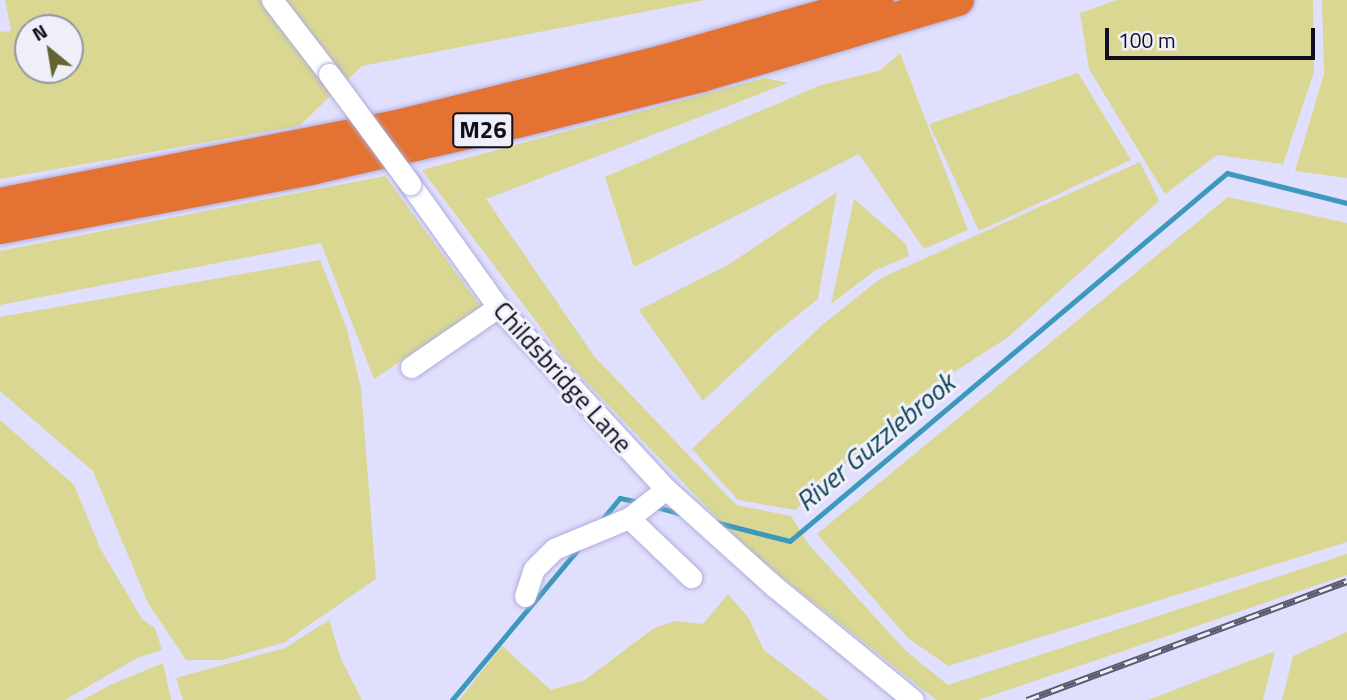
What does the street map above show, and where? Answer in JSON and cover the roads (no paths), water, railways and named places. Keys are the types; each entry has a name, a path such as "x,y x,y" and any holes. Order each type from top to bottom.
{"highway":[{"name":"M26","path":"0,204 401,125 663,61 878,0"},
{"name":"M26","path":"0,228 311,169 517,122 701,76 958,0"}],"street":[{"name":"Childsbridge Lane","path":"272,0 498,307 666,489 775,587 911,699"},
{"path":"411,367 498,307"},
{"path":"525,596 534,569 554,549 629,518 666,489"},
{"path":"629,518 691,577"}],"waterway":[{"name":"River Guzzlebrook","path":"715,522 790,541 1227,173 1347,203"},
{"name":"River Guzzlebrook","path":"602,520 620,498 639,502"},
{"name":"River Guzzlebrook","path":"654,506 679,513"},
{"name":"River Guzzlebrook","path":"452,700 579,548"}],"railway":[{"path":"1027,700 1347,581"}]}
